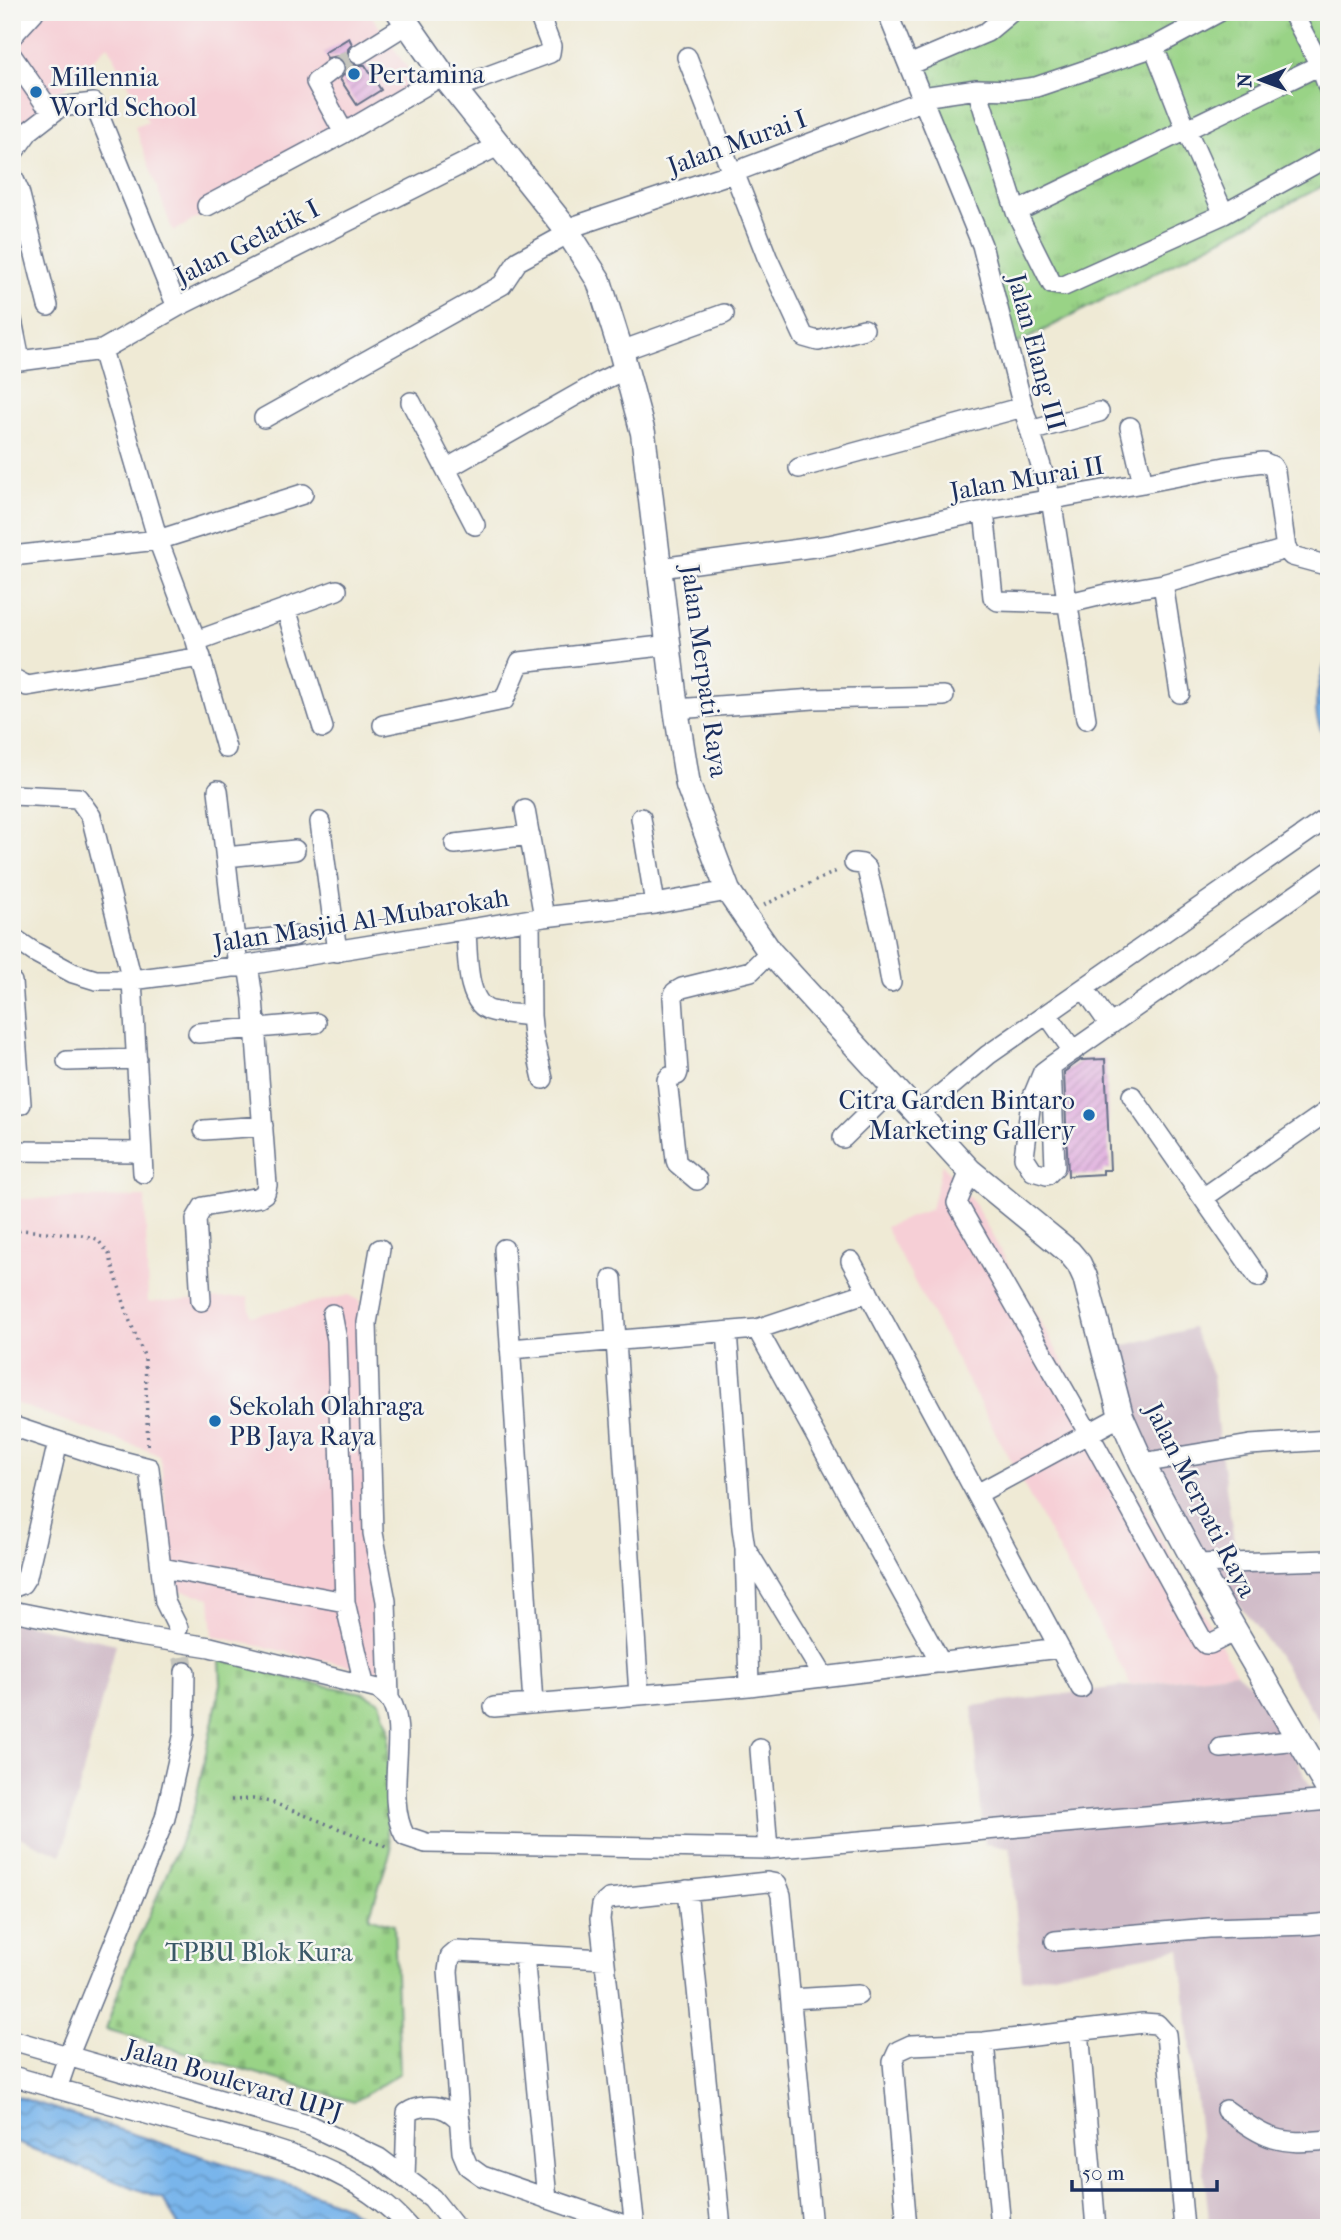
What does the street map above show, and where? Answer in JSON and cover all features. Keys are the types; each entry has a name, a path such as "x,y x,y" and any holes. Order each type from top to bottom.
{"main road":[{"name":"Jalan Merpati Raya","path":"401,15 448,82 568,231 599,281 643,433 676,709 688,785 728,891 771,952 970,1171 1069,1252 1079,1264 1086,1277 1121,1416 1142,1463 1196,1564 1329,1791"}],"street":[{"path":"12,36 34,12"},
{"path":"207,206 344,133 448,82 550,53 551,46 538,12"},
{"name":"Jalan Elang III","path":"887,12 982,245 1023,407 1051,499 1086,719"},
{"path":"908,65 987,32 1011,12"},
{"name":"Jalan Murai I","path":"264,418 502,285 518,261 568,231 733,173 923,99 977,89 1014,90 1036,87 1154,47 1219,12"},
{"path":"1292,12 1320,65 1329,90"},
{"path":"359,54 401,15"},
{"path":"1154,47 1186,129 1224,214"},
{"path":"12,56 44,102"},
{"path":"687,57 767,257 804,337 818,341 864,329"},
{"path":"1016,212 1320,65"},
{"path":"334,68 316,82 344,133"},
{"path":"977,89 1016,212 1052,284 1064,286 1224,214 1329,156"},
{"path":"12,154 29,131 60,107 94,103 177,307"},
{"name":"Jalan Gelatik I","path":"16,361 102,350 177,307 498,146"},
{"path":"12,175 19,191 48,306"},
{"path":"446,468 624,360 724,314"},
{"path":"12,320 16,361"},
{"path":"102,350 158,540 198,649 226,748"},
{"path":"411,402 475,525"},
{"path":"799,468 1023,407"},
{"path":"1030,431 1099,412"},
{"path":"1130,427 1143,484"},
{"name":"Jalan Murai II","path":"660,568 829,545 984,511 1263,462 1275,471 1286,549"},
{"path":"12,556 158,540 303,494"},
{"path":"984,511 993,597 998,601 1069,603 1163,584 1286,549 1292,556 1329,566"},
{"path":"1163,584 1180,693"},
{"path":"12,678 27,686 198,649 286,609 337,590"},
{"path":"286,609 323,728"},
{"path":"383,725 504,700 520,662 670,645"},
{"path":"676,709 802,700 944,696"},
{"path":"201,1301 196,1219 198,1213 203,1207 259,1197 265,1193 267,1185 255,1028 243,966 235,942 219,790"},
{"path":"12,795 78,798 91,816 132,980 143,1173"},
{"path":"525,810 530,835 537,919 531,1016 543,1079"},
{"path":"918,1114 988,1055 1329,817"},
{"path":"641,818 655,904"},
{"path":"320,822 337,952"},
{"path":"455,844 530,835"},
{"path":"226,857 295,850"},
{"path":"853,863 862,864 867,869 891,982"},
{"path":"1051,1066 1329,872"},
{"name":"Jalan Masjid Al-Mubarokah","path":"12,937 73,973 96,980 132,980 337,952 728,891"},
{"path":"466,931 471,987 477,1001 489,1011 531,1016"},
{"path":"235,942 294,936"},
{"path":"697,1180 676,1160 667,1080 678,1072 673,998 675,992 682,988 751,971 771,952"},
{"path":"12,982 15,1056 21,1104"},
{"path":"1084,988 1110,1026"},
{"path":"1047,1014 1073,1051"},
{"path":"198,1033 316,1023"},
{"path":"67,1061 137,1059"},
{"path":"843,1138 894,1088"},
{"path":"1132,1096 1258,1277"},
{"path":"1203,1198 1329,1110"},
{"path":"204,1130 263,1126"},
{"path":"12,1151 141,1152"},
{"path":"970,1171 957,1203 1203,1641 1210,1644 1237,1631"},
{"path":"380,1249 367,1323 373,1533 386,1601 389,1698"},
{"path":"504,1249 533,1704"},
{"path":"851,1261 1081,1688"},
{"path":"612,1279 639,1695"},
{"path":"510,1349 757,1329 868,1292"},
{"path":"332,1314 337,1340 345,1602 364,1684"},
{"path":"757,1329 941,1662"},
{"path":"727,1332 741,1528 746,1548 749,1686"},
{"path":"976,1494 1121,1416"},
{"path":"12,1426 149,1468 165,1602 178,1629"},
{"path":"1142,1463 1250,1445 1329,1440"},
{"path":"12,1588 22,1584 27,1576 58,1442"},
{"path":"746,1548 824,1677"},
{"path":"1196,1564 1329,1560"},
{"path":"162,1568 345,1602"},
{"path":"12,1611 210,1647 378,1689 389,1698 397,1727 395,1786 398,1824 405,1836 426,1843 768,1849 1329,1800"},
{"path":"494,1707 749,1686 1059,1648"},
{"path":"57,2089 165,1818 184,1733 185,1672"},
{"path":"1222,1748 1301,1742"},
{"path":"760,1749 768,1849"},
{"path":"604,1959 457,1951 450,1957 448,1971 462,2152 468,2166 482,2176 634,2228 600,1919 602,1905 609,1899 767,1882 777,1884 781,1895 813,2228"},
{"path":"687,1891 721,2228"},
{"path":"1055,1941 1209,1928 1329,1923"},
{"path":"524,1955 547,2199"},
{"path":"791,1999 858,1995"},
{"path":"907,2228 892,2062 898,2051 911,2045 984,2042 1143,2023 1157,2024 1166,2034 1184,2228"},
{"path":"1079,2030 1096,2228"},
{"name":"Jalan Boulevard UPJ","path":"12,2040 311,2126 379,2158 432,2198 456,2228"},
{"path":"984,2042 1001,2228"},
{"name":"Jalan Boulevard UPJ","path":"12,2076 303,2158 358,2183 410,2228"},
{"path":"405,2178 407,2113 413,2109 446,2109 460,2120"},
{"path":"1226,2110 1269,2138 1288,2143 1329,2140"}],"path":[{"path":"744,915 853,863"},
{"path":"12,1234 22,1230 82,1235 97,1239 109,1254 129,1319 145,1357 149,1468"},
{"path":"231,1800 253,1798 271,1802 386,1847 405,1836"}],"shaded area":[{"path":"12,12 369,12 421,88 173,232 135,127 148,122 108,45 12,139"},
{"path":"942,1164 974,1203 1236,1672 1131,1685 885,1227 931,1209"},
{"name":"Sekolah Olahraga PB Jaya Raya","path":"145,1197 148,1302 248,1297 251,1316 349,1295 360,1301 371,1596 379,1672 213,1636 210,1598 175,1589 160,1455 12,1402 12,1199"},
{"path":"1193,1328 1213,1376 1218,1432 1236,1555 1329,1558 1329,1737 1279,1657 1203,1557 1132,1418 1118,1347"},
{"path":"12,1621 116,1644 62,1855 12,1834"},
{"path":"1236,1672 1266,1699 1329,1823 1329,2228 1210,2228 1180,1949 1022,1980 1010,1847 984,1844 972,1706"}],"green space":[{"path":"998,12 1329,12 1329,183 1015,345 914,67 972,36"},
{"name":"TPBU Blok Kura","path":"220,1658 292,1679 364,1693 380,1702 389,1728 387,1832 391,1850 369,1917 394,1925 400,2073 354,2102 106,2029 126,1969 193,1812 221,1684"}],"water":[{"path":"1329,652 1329,742 1322,732 1316,710 1319,686"},
{"path":"12,2095 291,2185 347,2207 375,2228 180,2228 163,2199 12,2141"}],"building":[{"name":"Pertamina","path":"349,38 352,44 348,49 348,60 354,65 365,65 381,90 357,105 340,79 346,72 344,61 338,56 327,58 324,53"},
{"name":"Citra Garden Bintaro Marketing Gallery","path":"1105,1059 1110,1170 1103,1170 1103,1174 1068,1176 1064,1072 1081,1060"}],"tunnel":[{"path":"334,68 359,54"},
{"path":"178,1628 185,1672"}],"place":[{"name":"Pertamina","path":"354,74"},
{"name":"Millennia World School","path":"36,92"},
{"name":"Citra Garden Bintaro Marketing Gallery","path":"1089,1115"},
{"name":"Sekolah Olahraga PB Jaya Raya","path":"215,1421"}]}
